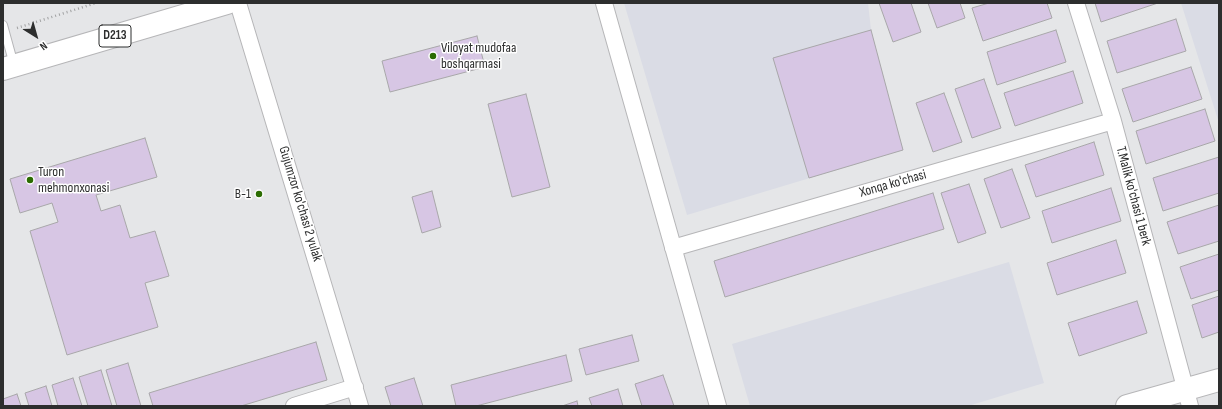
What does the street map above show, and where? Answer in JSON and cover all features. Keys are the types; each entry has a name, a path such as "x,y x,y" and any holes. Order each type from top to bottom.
{"main road":[{"name":"D213","path":"9,67 227,3"},
{"path":"1127,406 1188,398 1219,380"}],"street":[{"name":"Gujumzor ko'chasi 2 yulak","path":"238,3 360,406"},
{"path":"604,3 718,406"},
{"name":"T.Malik ko'chasi 1 berk","path":"1076,3 1113,121 1188,398"},
{"name":"Xonqa ko'chasi","path":"673,248 1113,121"},
{"path":"294,406 355,387"}],"lane":[{"path":"4,28 9,67"}],"path":[{"path":"4,28 96,3"}],"shaded area":[{"path":"624,3 868,3 871,30 903,150 687,215"},
{"path":"1181,3 1219,3 1219,123"},
{"path":"1009,262 1044,383 968,406 750,406 732,344"}],"building":[{"path":"879,3 911,3 921,32 893,42"},
{"path":"928,3 960,3 965,18 937,28"},
{"path":"989,3 1047,3 1052,18 983,41 972,8"},
{"path":"1095,3 1158,3 1101,22"},
{"path":"1176,19 1186,51 1117,73 1107,41"},
{"path":"871,30 903,150 809,178 773,58"},
{"path":"1056,30 1066,62 997,85 987,52"},
{"path":"477,36 485,67 390,92 382,61"},
{"path":"1191,67 1202,99 1133,122 1122,89"},
{"path":"1073,71 1083,103 1015,126 1004,93"},
{"path":"984,79 1001,128 972,138 955,89"},
{"path":"944,93 962,142 933,152 916,103"},
{"path":"526,94 550,187 512,197 488,104"},
{"path":"1205,109 1215,141 1146,164 1136,131"},
{"path":"145,138 157,177 96,195 101,211 120,205 130,238 155,231 169,276 145,283 158,327 67,355 30,231 58,222 52,203 20,213 10,179"},
{"path":"1094,142 1104,175 1036,197 1025,165"},
{"path":"1219,157 1219,193 1163,211 1153,178"},
{"path":"1012,169 1030,218 1001,228 984,179"},
{"path":"969,184 986,233 958,243 941,193"},
{"path":"1111,188 1121,221 1052,243 1042,211"},
{"path":"432,191 441,227 422,233 412,197"},
{"path":"933,193 944,229 725,297 714,261"},
{"path":"1219,205 1219,241 1178,254 1167,222"},
{"path":"1116,240 1126,273 1057,295 1047,263"},
{"path":"1219,254 1219,290 1191,299 1180,267"},
{"path":"1219,296 1219,332 1202,338 1192,305"},
{"path":"1137,301 1147,333 1079,356 1068,323"},
{"path":"632,335 639,361 586,375 579,349"},
{"path":"316,342 327,380 241,406 153,406 149,393"},
{"path":"566,355 572,381 476,406 456,406 451,385"},
{"path":"128,363 141,406 117,406 106,370"},
{"path":"101,370 112,406 88,406 79,377"},
{"path":"663,375 674,406 642,406 635,384"},
{"path":"73,378 82,406 58,406 52,385"},
{"path":"414,378 423,406 391,406 385,387"},
{"path":"46,386 52,406 29,406 25,393"},
{"path":"618,389 623,406 592,406 589,398"},
{"path":"17,394 21,406 3,406 3,399"},
{"path":"577,401 578,406 562,406"}],"place":[{"name":"Viloyat mudofaa boshqarmasi","path":"433,56"},
{"name":"Turon mehmonxonasi","path":"30,180"},
{"name":"В-1","path":"259,194"}]}
